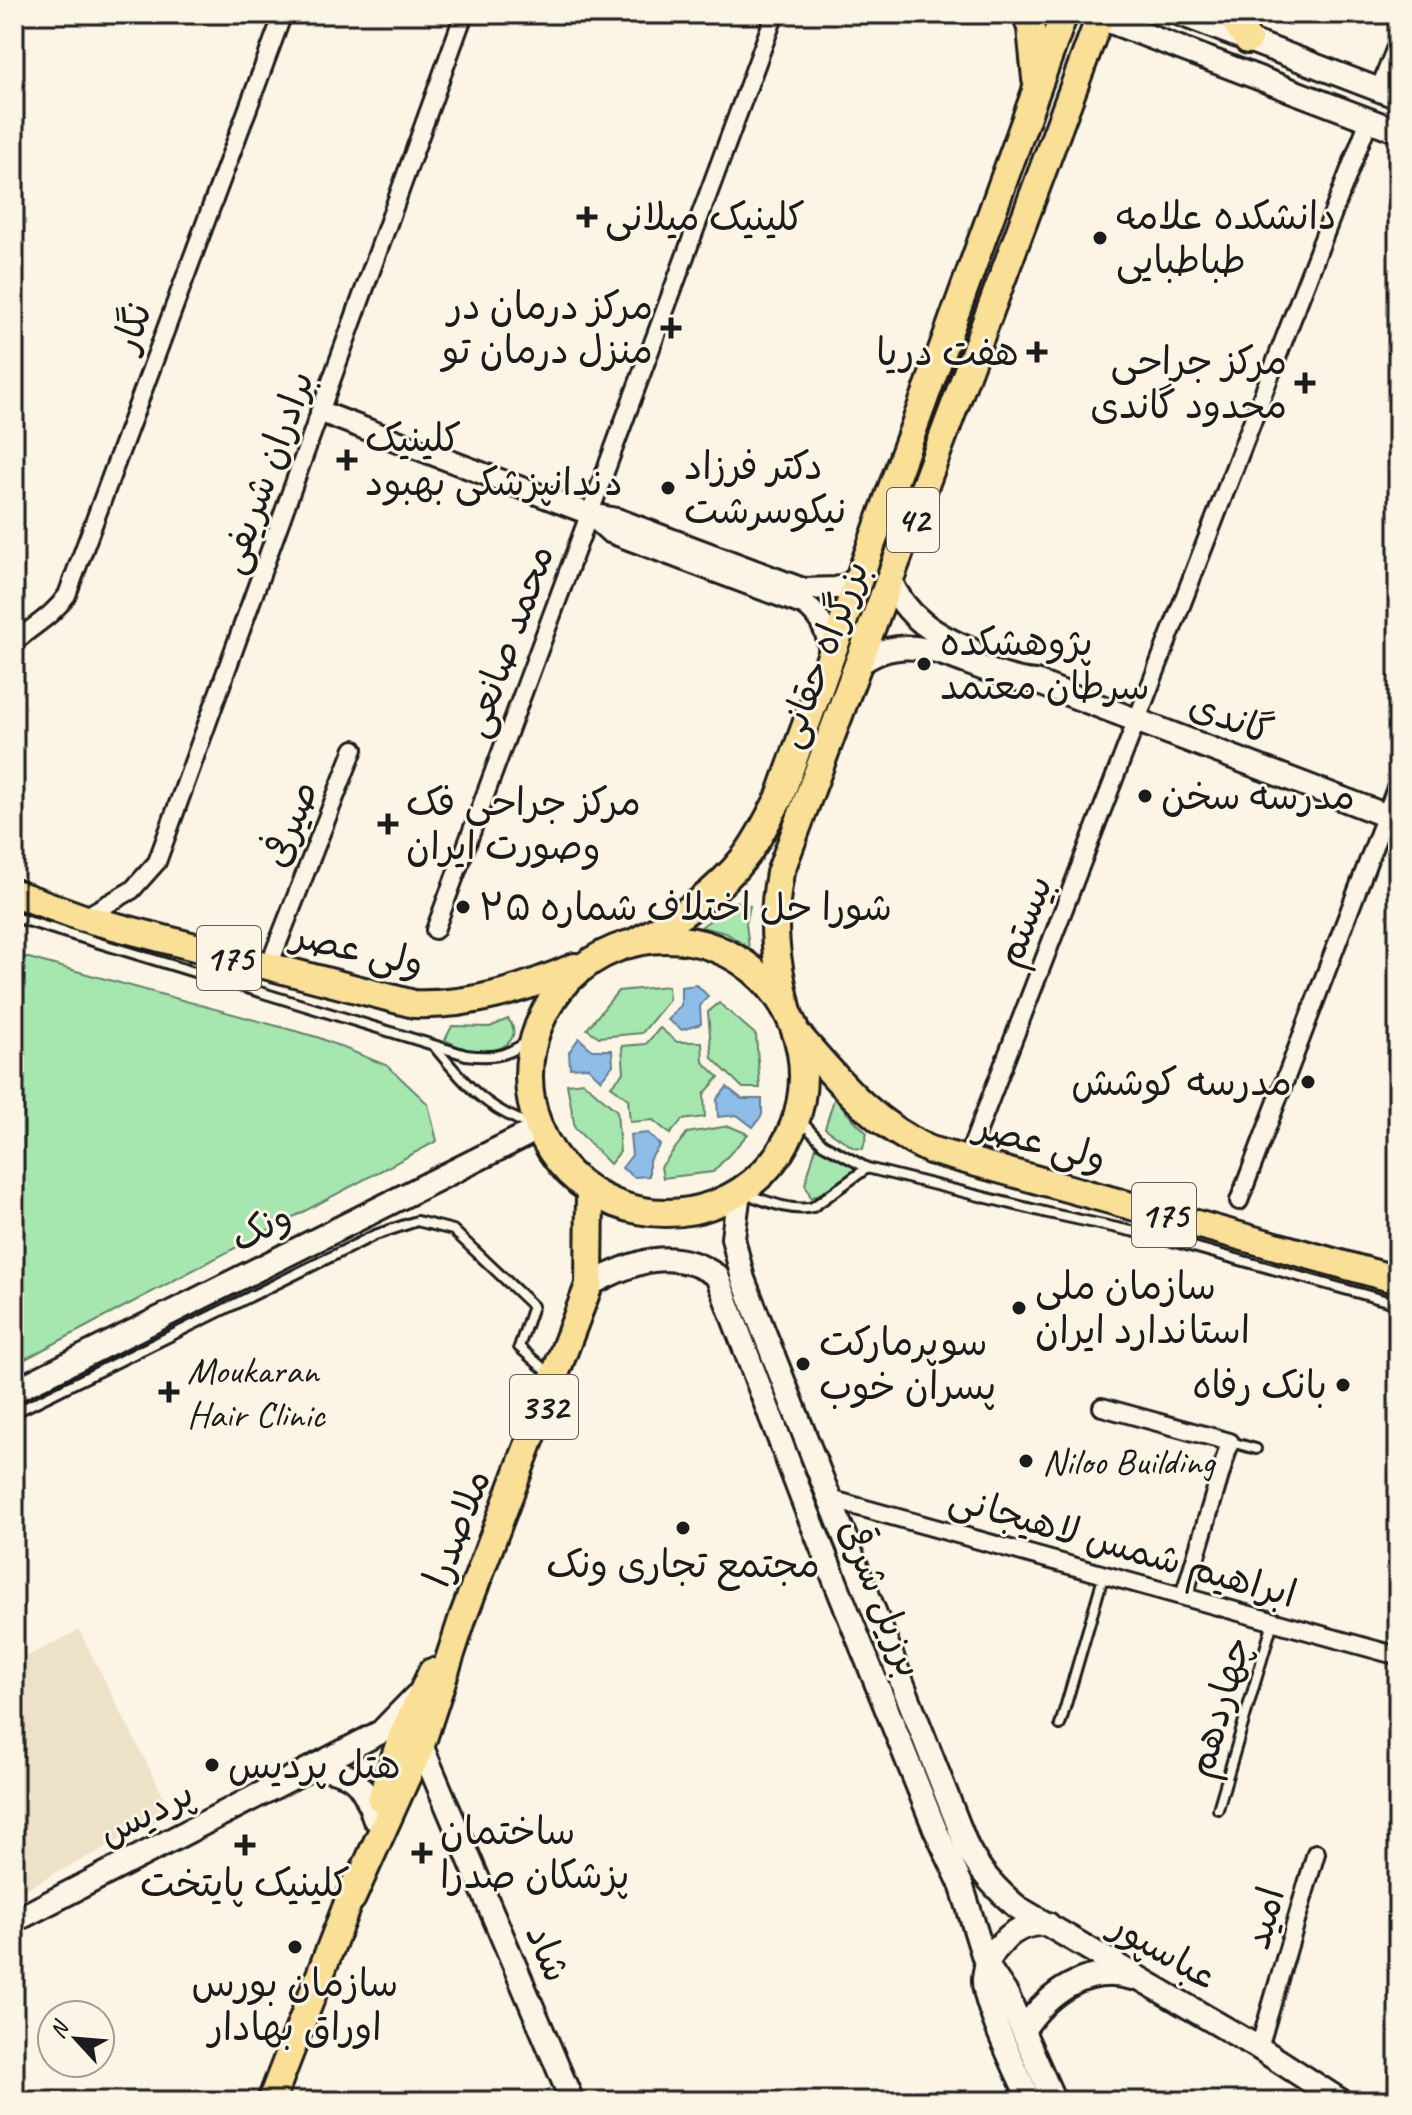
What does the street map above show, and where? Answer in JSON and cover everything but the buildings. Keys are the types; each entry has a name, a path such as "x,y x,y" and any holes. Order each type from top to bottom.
{"main road":[{"path":"1026,14 1036,63 1037,90"},
{"name":"بزرگراه حقانی","path":"635,942 721,884 746,856 779,799 1064,14"},
{"path":"1180,14 1388,94"},
{"path":"1230,14 1248,40"},
{"path":"1097,15 1398,131"},
{"name":"بزرگراه حقانی","path":"792,1022 778,968 773,927 780,873 1097,15"},
{"path":"890,580 904,607 933,632 1018,669 1036,682"},
{"name":"گاندی","path":"858,665 883,649 907,647 944,654 1014,680 1036,682 1392,818"},
{"name":"ولی عصر","path":"14,893 83,918 414,1004 449,1005 521,989 593,960"},
{"path":"669,938 689,940 726,952 761,976 792,1022 803,1078 797,1117 785,1144 770,1166 739,1192 703,1208 663,1213 625,1207 590,1190 557,1159 540,1128 531,1096 529,1073 536,1035 553,1000 578,971 593,960 635,942 669,938"},
{"name":"ولی عصر","path":"792,1022 863,1108 907,1139 930,1150 1398,1280"},
{"name":"ونک","path":"14,1391 540,1128"},
{"name":"ملاصدرا","path":"271,2101 352,1898 421,1745 463,1617 589,1285 590,1190"},
{"name":"برزیل شرقی","path":"739,1192 733,1238 735,1255 967,1847"},
{"name":"برزیل شرقی","path":"589,1285 617,1270 646,1260 701,1265 717,1276 805,1506 935,1829 961,1884 986,1964 984,1991 1024,2029 1054,2101"},
{"name":"ملاصدرا","path":"352,1898 374,1818 402,1736 420,1692 463,1617"},
{"name":"ملاصدرا","path":"310,1768 381,1732 420,1692"},
{"name":"شاد","path":"421,1745 572,2101"},
{"path":"310,1768 329,1769 351,1776 362,1786 374,1818"},
{"name":"پردیس","path":"14,1921 310,1768"},
{"path":"935,1829 967,1847 961,1884"},
{"name":"عباسپور","path":"967,1847 977,1867 1017,1907 1259,2048 1341,2101"},
{"path":"986,1964 996,1949 1017,1930 1048,1924"},
{"path":"1024,2029 1048,1998 1080,1981 1117,1974 1144,1981"},
{"name":"برزیل شرقی","path":"998,2001 1030,2101"}],"street":[{"name":"نگار","path":"14,643 25,632 49,618 67,595 283,14"},
{"name":"برادران شریفی","path":"83,918 132,890 157,862 464,14"},
{"name":"محمد صانعی","path":"435,930 775,14"},
{"path":"1388,94 1398,42"},
{"name":"بیستم","path":"972,1146 1369,120"},
{"path":"321,412 590,514 617,519 803,589 836,588 850,583 863,571"},
{"path":"590,514 610,532 805,605 817,615 831,656"},
{"name":"صیرفی","path":"268,968 354,749"},
{"path":"1239,1201 1392,818 1398,783"},
{"path":"1102,1407 1230,1442 1184,1596"},
{"name":"ابراهیم شمس لاهیجانی","path":"830,1499 1398,1656"},
{"name":"امید","path":"1259,2048 1316,1853"}],"lane":[{"path":"14,917 466,1055 500,1056 517,1049 536,1035"},
{"path":"434,1045 458,1075 490,1106 540,1128"},
{"path":"797,1117 823,1144 867,1168 1154,1236 1398,1304"},
{"path":"739,1192 807,1209 867,1168"},
{"path":"14,1413 375,1235 417,1221 453,1230 533,1306 519,1347 555,1378"},
{"path":"1230,1442 1256,1449"},
{"path":"1060,1725 1104,1573"},
{"name":"چهاردهم","path":"1218,1809 1273,1621"}],"shaded area":[{"path":"79,1630 172,1813 14,1895 14,1663"}],"green space":[{"path":"736,901 750,906 746,924 749,948 726,933 701,927"},
{"path":"14,954 317,1037 388,1066 428,1104 437,1141 14,1365"},
{"path":"668,986 669,1000 642,1033 599,1037 587,1029 618,991"},
{"path":"719,1003 756,1035 760,1088 743,1088 712,1058 708,1012"},
{"path":"508,1019 513,1033 511,1040 500,1049 477,1053 445,1040 452,1026 490,1027"},
{"path":"660,1028 677,1042 702,1042 703,1062 719,1077 704,1094 705,1117 682,1120 670,1134 653,1120 630,1122 628,1099 611,1086 624,1072 622,1046 646,1044"},
{"path":"583,1082 617,1111 620,1152 610,1164 575,1128 567,1084"},
{"path":"835,1096 867,1133 863,1149 854,1148 825,1128"},
{"path":"729,1126 748,1134 713,1172 663,1178 661,1167 687,1133"},
{"path":"816,1147 854,1167 852,1178 811,1198 805,1184"}],"water":[{"path":"697,985 708,996 700,1006 701,1024 682,1030 668,1020 681,1005 681,987"},
{"path":"579,1038 592,1050 612,1050 613,1065 601,1080 588,1067 570,1068 569,1052"},
{"path":"727,1087 742,1099 762,1099 762,1115 753,1127 737,1115 718,1117 717,1099"},
{"path":"648,1133 660,1145 649,1160 649,1176 634,1177 622,1168 632,1155 630,1135"}],"place":[{"name":"کلینیک میلانی","path":"587,217"},
{"name":"دانشکده علامه طباطبایی","path":"1100,238"},
{"name":"مرکز درمان در منزل درمان تو","path":"671,328"},
{"name":"هفت دریا","path":"1037,352"},
{"name":"مرکز جراحی محدود گاندی","path":"1305,383"},
{"name":"کلینیک دندانپزشکی بهبود","path":"347,460"},
{"name":"دکتر فرزاد نیکوسرشت","path":"668,488"},
{"name":"پژوهشکده سرطان معتمد","path":"924,664"},
{"name":"مدرسه سخن","path":"1145,796"},
{"name":"مرکز جراحی فک وصورت ایران","path":"388,824"},
{"name":"شورا حل اختلاف شماره ۲۵","path":"463,907"},
{"name":"مدرسه کوشش","path":"1308,1082"},
{"name":"سازمان ملی استاندارد ایران","path":"1019,1308"},
{"name":"سوپرمارکت پسران خوب","path":"803,1364"},
{"name":"بانک رفاه","path":"1343,1385"},
{"name":"Moukaran Hair Clinic","path":"169,1392"},
{"name":"Niloo Building","path":"1026,1461"},
{"name":"مجتمع تجاری ونک","path":"683,1528"},
{"name":"هتل پردیس","path":"212,1765"},
{"name":"کلینیک پایتخت","path":"245,1845"},
{"name":"ساختمان پزشکان صدرا","path":"422,1853"},
{"name":"سازمان بورس اوراق بهادار","path":"295,1947"}]}
